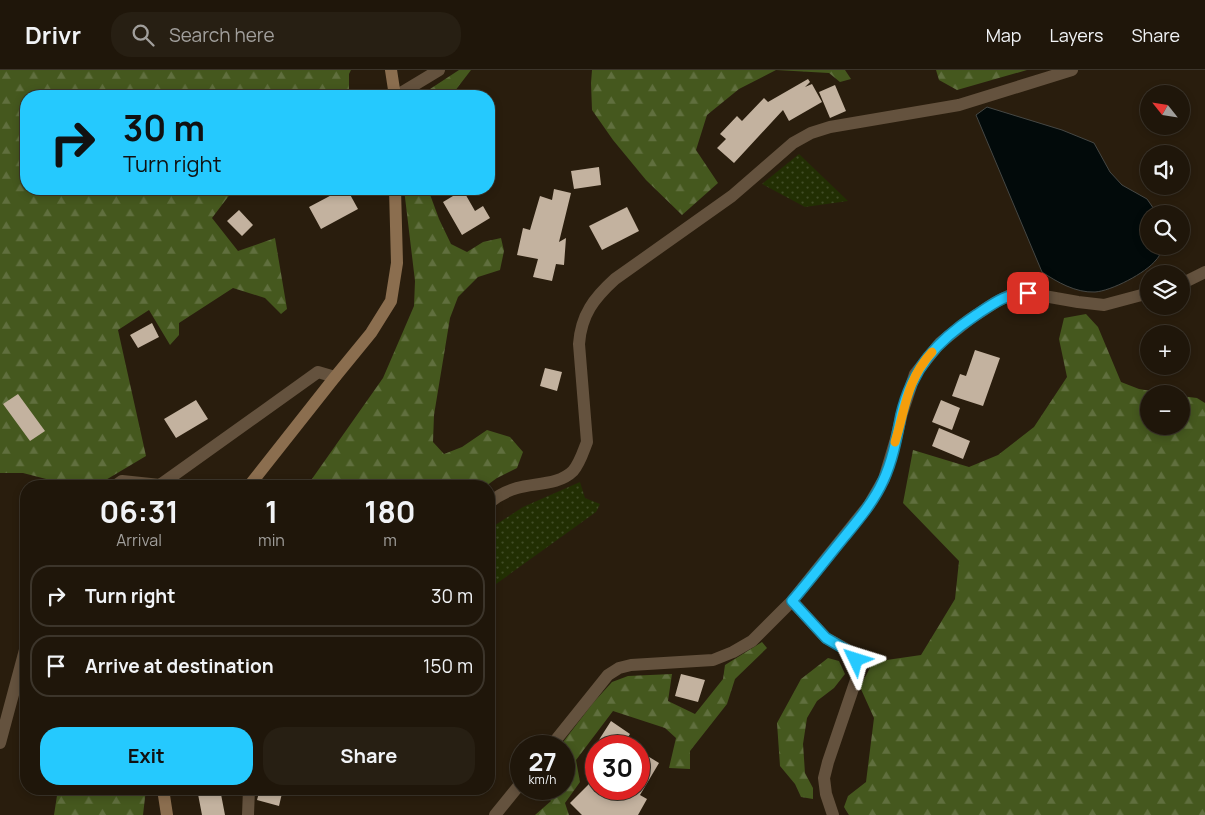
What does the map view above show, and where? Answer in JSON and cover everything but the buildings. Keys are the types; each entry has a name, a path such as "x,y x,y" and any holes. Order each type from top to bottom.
{"street":[{"path":"391,70 394,90"},
{"path":"405,90 439,70"},
{"path":"495,499 514,488 555,482 572,471 582,458 587,442 579,344 580,332 583,321 598,295 614,280 732,196 793,143 811,133 830,127 959,105 1072,70"},
{"path":"254,480 371,334 391,301 397,263 395,195"},
{"path":"1190,280 1205,272"},
{"path":"560,735 608,675 619,668 631,664 654,662 674,663 713,660 733,652 752,641 792,601 869,506 884,479 915,374 940,343 970,319 1014,293 1028,293 1104,305 1140,295"},
{"path":"167,480 318,372 335,377"},
{"path":"792,601 826,638 850,652 856,660 857,676 824,778 826,794 833,815"},
{"path":"0,743 20,668"},
{"path":"164,795 167,815"},
{"path":"248,815 249,795"},
{"path":"495,815 510,797"}],"green space":[{"path":"0,70 351,70 349,74 349,90 20,90 20,195 229,195 212,218 238,251 275,238 287,309 281,314 265,298 233,288 179,323 179,335 170,345 149,310 118,330 146,456 106,480 50,480 23,473 0,473"},
{"path":"459,70 471,70 456,90 430,89"},
{"path":"592,70 776,70 739,89 707,115 696,150 718,183 682,215 646,180 613,140 592,110"},
{"path":"776,70 845,70 851,79 840,82 829,73"},
{"path":"936,70 1027,70 957,90 939,80"},
{"path":"799,154 848,201 805,207 762,184"},
{"path":"405,195 430,195 451,244 467,252 483,242 501,238 504,251 500,270 478,277 458,297 450,318 434,415 433,442 444,454 462,447 487,430 510,437 523,452 517,468 494,480 311,480 383,378 414,306 415,281"},
{"path":"1086,314 1098,327 1121,382 1140,389 1140,435 1190,435 1190,397 1197,398 1205,403 1205,815 849,815 844,807 848,796 866,782 874,718 860,687 873,662 921,655 955,599 959,561 903,503 913,450 969,467 998,455 1034,427 1067,377 1059,339 1064,318"},
{"path":"580,482 585,498 600,504 596,512 496,584 495,589 495,525 523,507"},
{"path":"762,642 767,648 735,679 727,704 690,751 690,769 669,768 676,738 665,728 613,711 595,735 585,735 585,748 576,760 580,782 575,789 575,735 568,735 612,682 628,676 672,674 668,701 695,714 723,679 725,665"},
{"path":"828,658 839,661 845,674 834,688 817,701 807,718 803,744 805,773 813,788 813,799 801,797 795,784 780,766 777,723 801,679"},
{"path":"57,795 145,795 143,815 54,815"},
{"path":"567,800 565,803 569,815 535,815 551,801"}],"shaded area":[{"path":"987,107 1062,130 1094,143 1110,172 1122,185 1147,199 1151,205 1140,205 1140,255 1159,255 1156,260 1151,265 1140,265 1140,272 1128,280 1095,292 1074,289 1042,272 976,115"}],"slow traffic":[{"path":"895,442 915,374 932,352"}],"route":[{"path":"856,660 850,652 826,638 792,601 869,506 884,479 908,393 915,374 926,358 940,343 970,319 996,302 1014,293 1028,293"}]}
